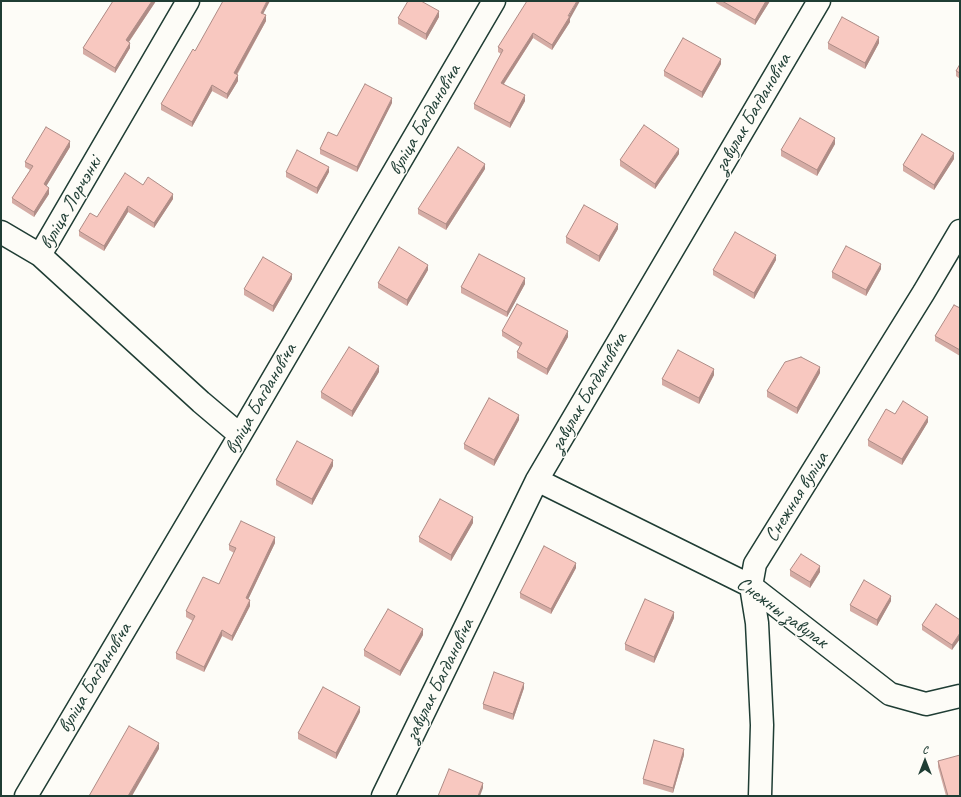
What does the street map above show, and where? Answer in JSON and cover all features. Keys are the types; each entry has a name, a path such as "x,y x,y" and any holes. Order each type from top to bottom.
{"street":[{"name":"вуліца Лорчэнкі","path":"188,1 40,255 201,402 240,435"},
{"name":"вуліца Багдановіча","path":"26,796 240,435 494,1"},
{"name":"завулак Багдановіча","path":"383,796 537,480 818,1"},
{"name":"Снежная вуліца","path":"760,796 762,725 757,623 751,586 755,564 924,292 960,231"},
{"path":"1,232 40,255"},
{"name":"Снежны завулак","path":"537,480 751,586 890,694 926,704 960,696"}],"building":[{"path":"113,1 152,1 126,40 130,43 115,68 83,48"},
{"path":"223,1 267,1 261,13 266,15 234,73 238,75 227,94 212,85 192,122 161,104 193,49 195,51"},
{"path":"408,1 421,1 439,11 426,34 398,18"},
{"path":"527,1 577,1 568,16 570,16 552,45 533,33 501,83 525,95 510,123 474,104 503,50 498,47"},
{"path":"722,1 766,1 755,20"},
{"path":"842,17 879,37 865,63 828,43"},
{"path":"683,38 721,59 702,92 664,71"},
{"path":"960,64 960,73 956,71"},
{"path":"365,84 392,98 357,167 320,149 328,132 337,136"},
{"path":"800,118 835,138 817,170 781,150"},
{"path":"644,125 679,149 655,184 620,160"},
{"path":"46,127 70,141 44,184 49,188 34,212 12,198 33,166 25,162"},
{"path":"922,134 954,153 934,185 903,165"},
{"path":"458,147 485,164 446,224 418,209"},
{"path":"297,150 329,167 317,188 286,172"},
{"path":"125,173 143,185 148,177 173,194 154,223 128,206 104,246 79,231 90,213 97,217"},
{"path":"584,205 618,224 599,256 566,237"},
{"path":"735,232 776,255 754,293 713,270"},
{"path":"846,246 881,264 866,290 832,272"},
{"path":"399,247 428,265 407,300 378,283"},
{"path":"479,254 525,278 507,312 461,287"},
{"path":"263,257 292,274 273,306 244,289"},
{"path":"517,304 568,331 547,369 517,352 522,343 502,331"},
{"path":"954,305 960,308 960,350 935,336"},
{"path":"349,347 379,366 352,411 321,392"},
{"path":"678,350 714,369 699,398 662,379"},
{"path":"801,357 820,367 797,408 767,391 785,362"},
{"path":"489,398 519,415 494,460 464,444"},
{"path":"903,401 928,417 902,459 868,440 886,409 895,414"},
{"path":"297,441 333,460 312,499 276,480"},
{"path":"440,499 473,517 451,555 419,537"},
{"path":"241,521 275,537 246,598 250,600 232,636 222,630 204,667 176,653 195,616 186,611 203,577 219,584 236,548 229,545"},
{"path":"544,546 576,563 551,609 520,593"},
{"path":"801,554 820,566 810,582 790,570"},
{"path":"864,580 891,596 877,620 850,605"},
{"path":"645,599 674,612 654,657 625,644"},
{"path":"936,604 960,620 960,633 952,645 922,625"},
{"path":"388,609 423,629 400,671 364,650"},
{"path":"494,672 524,683 513,714 483,704"},
{"path":"323,687 360,707 336,753 298,733"},
{"path":"129,726 159,743 128,796 89,796"},
{"path":"654,740 684,749 673,788 643,779"},
{"path":"960,755 960,796 948,796 938,761"},
{"path":"449,769 483,783 478,796 438,796"}]}
